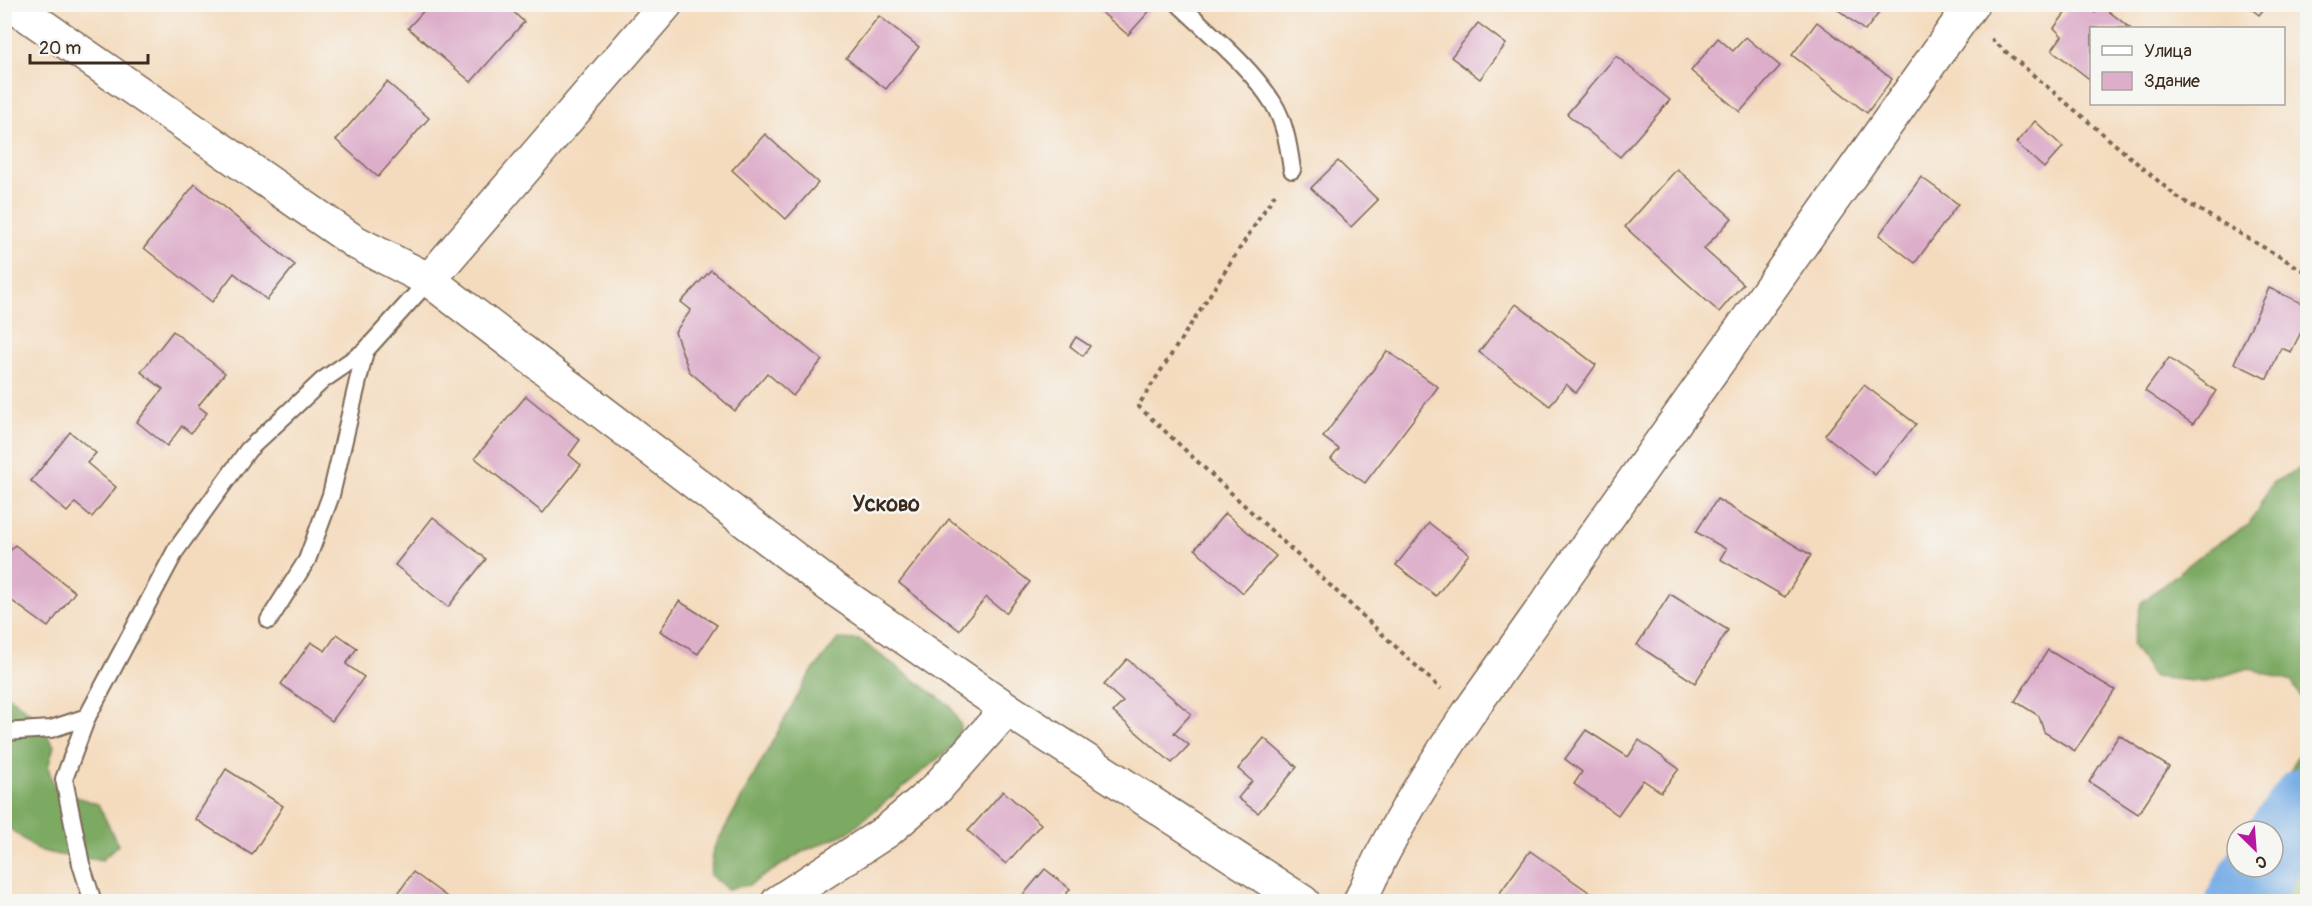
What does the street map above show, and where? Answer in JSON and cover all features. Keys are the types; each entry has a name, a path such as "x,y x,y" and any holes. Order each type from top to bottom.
{"street":[{"path":"11,4 354,242 429,280 829,585 1007,709 1303,902"},
{"path":"429,280 666,4"},
{"path":"1360,902 1418,788 1468,714 1968,11"},
{"path":"777,902 886,831 936,789 1007,709"}],"lane":[{"path":"1179,4 1227,49 1273,103 1287,138 1292,170"},
{"path":"93,902 81,864 64,779 87,717 176,550 248,450 323,380 365,351 429,280"},
{"path":"269,620 307,560 331,495 365,351"},
{"path":"4,732 51,729 87,717"}],"path":[{"path":"1968,11 2177,197 2307,273"},
{"path":"1292,170 1257,217 1138,406 1468,714"}],"green space":[{"path":"2307,464 2307,709 2292,682 2248,668 2204,682 2153,677 2132,645 2141,603 2211,547 2249,525 2272,483"},
{"path":"838,639 860,640 950,706 961,726 952,747 847,833 804,851 749,885 727,889 710,875 714,848 808,677"},
{"path":"5,693 34,716 54,746 48,767 55,790 98,804 118,845 102,860 38,850 5,825"},
{"path":"2307,737 2307,845 2281,801 2295,760"},
{"path":"2302,840 2307,845 2307,901 2263,902 2277,879 2285,879 2285,867"}],"building":[{"path":"430,4 505,4 524,22 471,82 408,28"},
{"path":"1092,4 1152,4 1154,6 1128,35"},
{"path":"1831,4 1886,4 1865,31"},
{"path":"2072,4 2084,4 2095,13 2102,6 2129,27 2090,27 2090,79 2052,50 2062,36 2054,28"},
{"path":"2245,4 2268,4 2259,15"},
{"path":"879,16 919,47 886,89 846,58"},
{"path":"1817,22 1892,79 1867,113 1792,55"},
{"path":"1478,23 1506,44 1480,79 1451,57"},
{"path":"1746,37 1780,66 1740,112 1691,71 1718,38 1733,51"},
{"path":"1616,56 1670,100 1620,157 1567,114"},
{"path":"387,82 429,118 378,177 336,140"},
{"path":"2035,121 2063,147 2044,168 2016,143"},
{"path":"765,134 818,183 786,219 732,170"},
{"path":"1338,161 1378,200 1351,227 1311,188"},
{"path":"1677,169 1732,218 1704,249 1743,284 1719,312 1625,227"},
{"path":"1921,177 1958,204 1915,263 1879,235"},
{"path":"195,184 295,265 267,300 234,273 212,302 144,248"},
{"path":"711,270 822,360 793,396 767,373 735,411 689,371 675,332 691,310 681,302"},
{"path":"2269,288 2308,306 2308,318 2291,352 2281,348 2267,379 2234,363"},
{"path":"1516,304 1596,365 1576,393 1566,384 1550,406 1479,352"},
{"path":"173,331 225,373 198,406 207,413 191,433 182,426 167,446 137,422 163,389 141,372"},
{"path":"1076,337 1090,346 1083,356 1070,346"},
{"path":"1387,351 1438,387 1365,483 1331,459 1339,449 1323,437"},
{"path":"2169,358 2216,391 2193,424 2145,391"},
{"path":"1864,385 1916,424 1875,475 1825,435"},
{"path":"526,396 580,440 569,455 581,465 543,513 475,458"},
{"path":"70,432 96,453 87,463 116,487 92,517 75,503 67,512 31,481"},
{"path":"1717,499 1811,555 1785,597 1720,559 1726,549 1696,532"},
{"path":"1225,513 1276,556 1243,593 1195,549"},
{"path":"433,517 486,559 448,607 395,565"},
{"path":"949,519 1030,582 1006,613 986,597 959,630 899,583"},
{"path":"1429,523 1469,554 1436,596 1396,565"},
{"path":"15,545 75,592 48,627 4,595 4,558"},
{"path":"1670,594 1728,630 1695,683 1637,645"},
{"path":"679,601 717,625 698,654 660,631"},
{"path":"337,634 357,648 346,664 364,677 332,721 281,684 311,642 325,651"},
{"path":"2048,650 2115,690 2075,751 2044,732 2039,716 2015,701"},
{"path":"1127,659 1191,714 1174,733 1189,745 1172,763 1113,712 1123,702 1104,685"},
{"path":"1586,730 1628,757 1639,740 1679,769 1661,792 1643,780 1618,815 1574,784 1582,772 1565,759"},
{"path":"2119,735 2169,767 2138,814 2089,782"},
{"path":"1264,738 1297,767 1258,813 1238,798 1252,781 1238,769"},
{"path":"226,769 283,806 252,855 195,819"},
{"path":"1003,791 1041,824 1006,864 968,831"},
{"path":"1530,851 1596,897 1593,902 1510,902 1499,894"},
{"path":"1045,869 1070,889 1060,902 1017,902"},
{"path":"413,872 454,902 392,902"}],"waterway":[{"path":"2285,833 2308,802"},
{"path":"2242,902 2255,879"}],"district":[{"name":"Усково","path":"886,504"}]}
